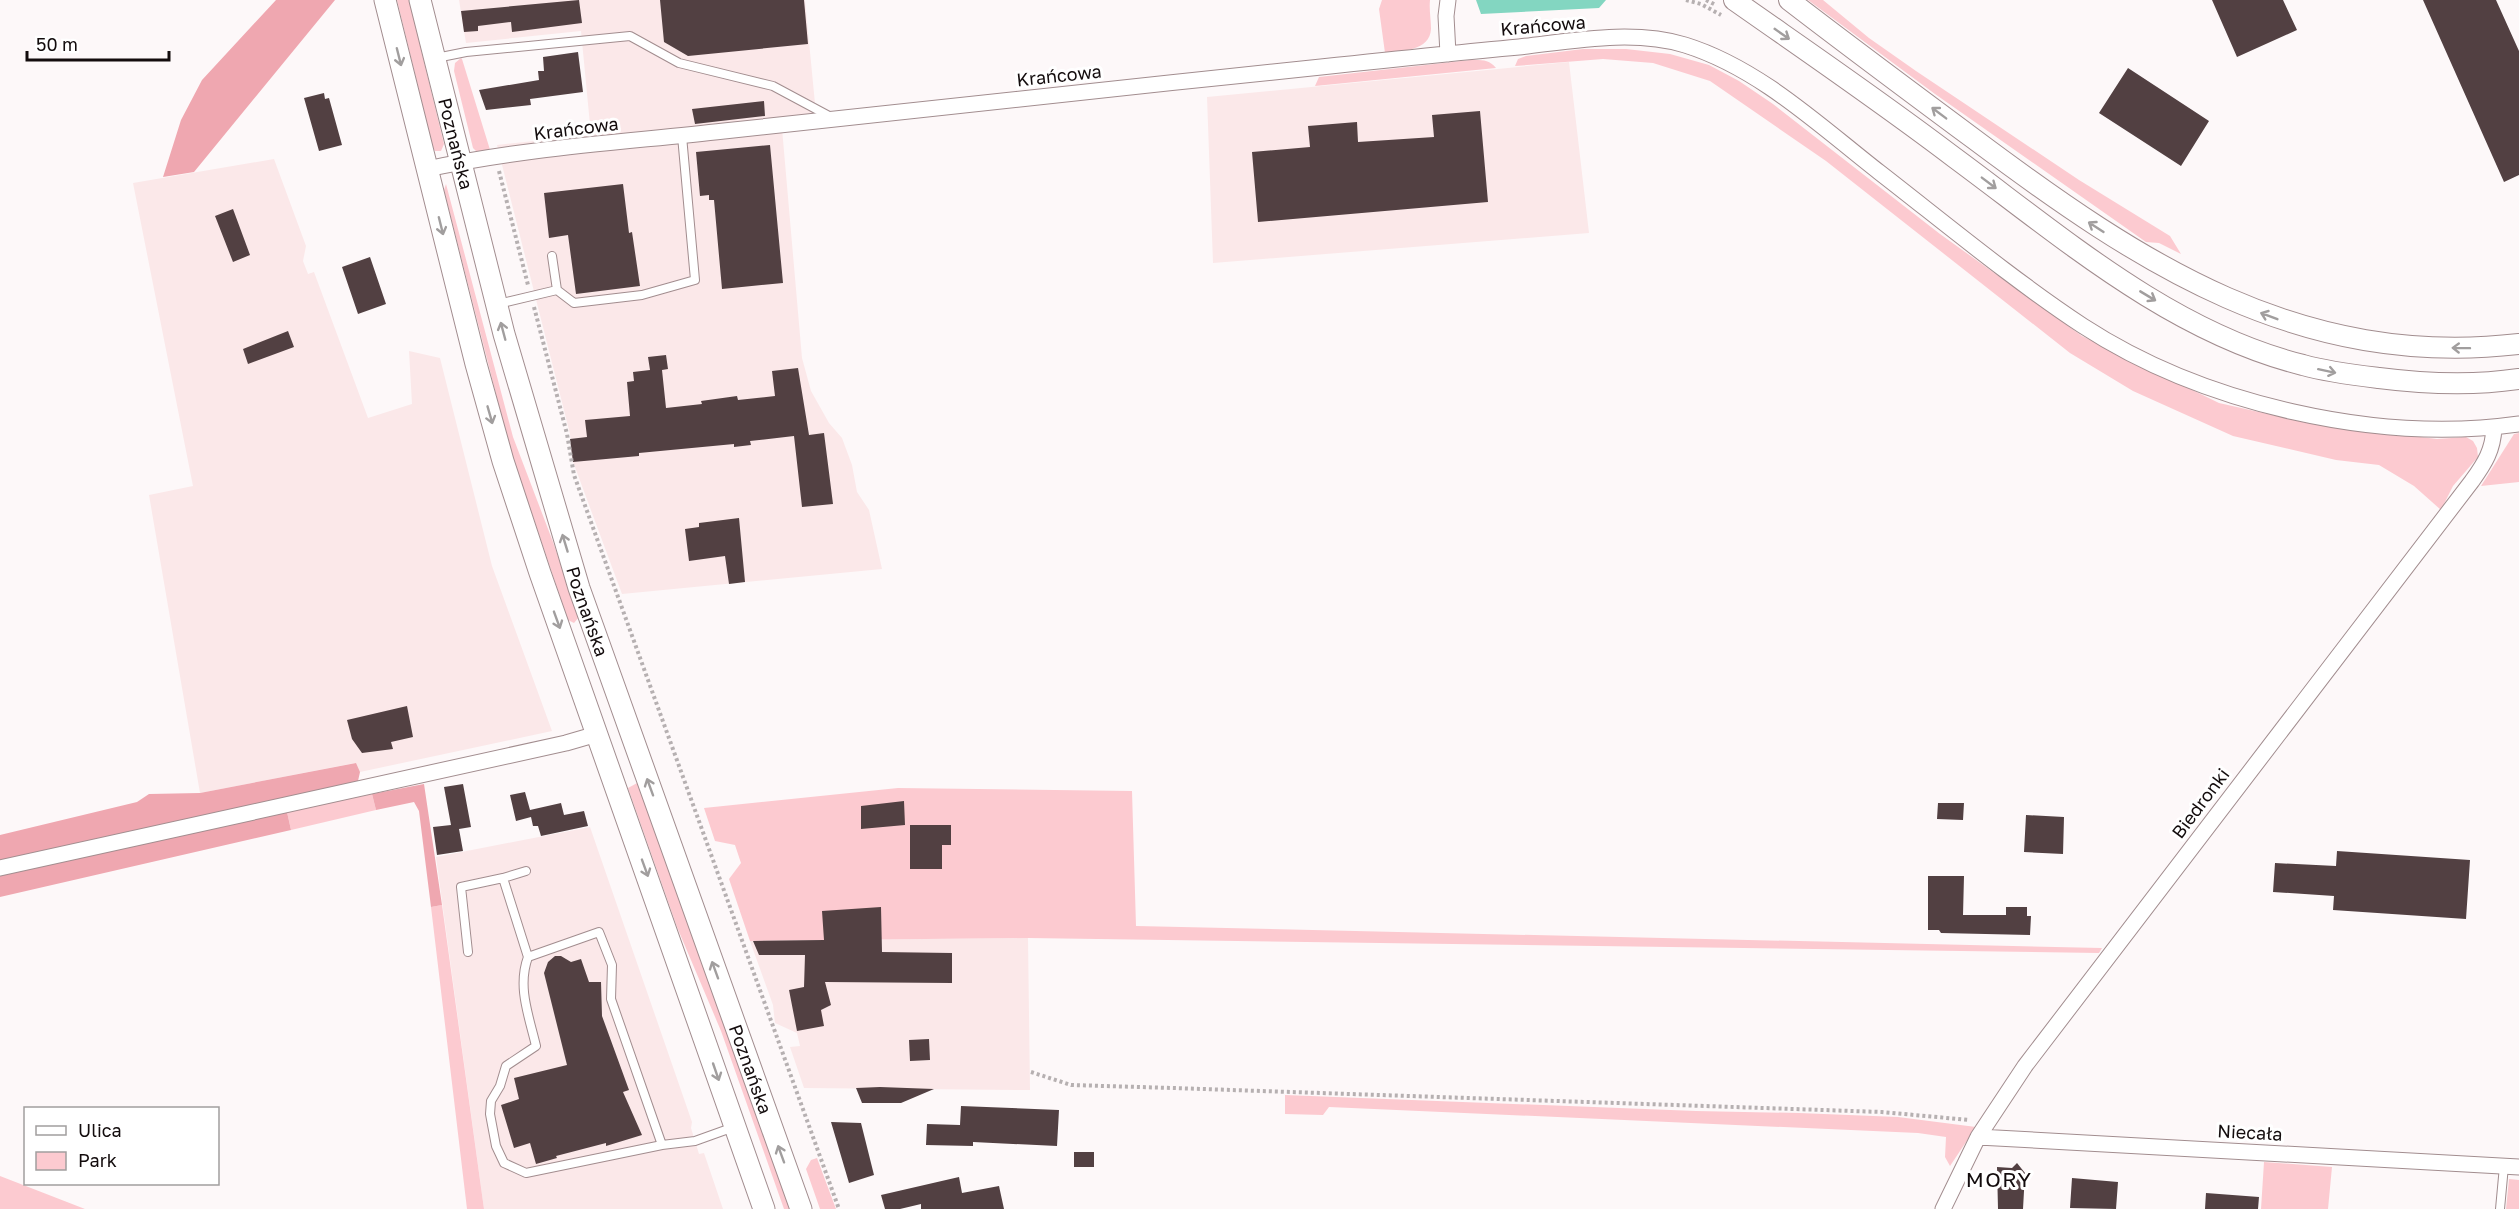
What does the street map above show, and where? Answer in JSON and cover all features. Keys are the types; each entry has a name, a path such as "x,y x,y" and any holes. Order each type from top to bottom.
{"main road":[{"name":"Poznańska","path":"385,0 503,461 764,1209"},
{"name":"Poznańska","path":"420,0 496,304 579,588 801,1209"}],"street":[{"path":"1448,0 1446,16 1449,54"},
{"path":"1734,0 1904,119 2121,279 2182,316 2220,335 2264,353 2342,374 2416,383 2486,384 2519,379"},
{"path":"1789,0 2043,191 2094,226 2145,258 2222,296 2282,321 2347,338 2417,346 2482,348 2519,344"},
{"name":"Krańcowa","path":"427,170 461,162 682,136 1449,54 1588,40 1662,40 1689,46 1744,72 1792,104 2001,267 2086,328 2139,357 2213,389 2287,411 2316,417 2413,428 2494,428 2519,424"},
{"name":"Biedronki","path":"1943,1209 1978,1137 2025,1066 2489,458 2494,445 2494,428"},
{"path":"0,868 566,743 597,734"},
{"name":"Niecała","path":"1978,1137 2512,1166"}],"lane":[{"path":"435,58 462,52 630,36 679,63 773,86 833,119"},
{"path":"552,256 557,290 574,303 642,295 695,280 682,136"},
{"path":"496,304 557,290"},
{"path":"468,951 461,887 526,871"},
{"path":"503,878 528,957 522,972 522,989 536,1046 506,1066 500,1086 491,1101 490,1114 496,1146 504,1163 526,1173 662,1145 695,1141 735,1127"},
{"path":"528,957 598,932 612,965 611,999 662,1145"},
{"path":"2500,1209 2512,1166"}],"path":[{"path":"495,158 567,434 574,475 839,1209"},
{"path":"1031,1072 1071,1085 1097,1087 1882,1112 1988,1122"}],"shaded area":[{"path":"276,0 335,0 194,172 163,177 181,120 202,80"},
{"path":"459,0 805,0 816,114 781,117 802,358 811,391 829,423 842,438 852,465 857,492 869,510 882,569 622,594 572,459 570,434 497,145 591,135 581,31 466,43"},
{"path":"1476,0 1606,0 1599,8 1481,14"},
{"path":"1569,62 1589,233 1213,263 1207,97"},
{"path":"274,159 306,246 303,261 308,274 314,272 368,418 412,404 409,351 440,358 492,566 552,731 360,772 355,763 200,793 149,495 193,486 133,183"},
{"path":"356,763 360,772 358,781 0,860 0,835 137,802 149,794 200,793"},
{"path":"424,784 442,905 431,907 419,811 414,802 376,810 372,794"},
{"path":"287,812 291,830 0,897 0,876"},
{"path":"590,827 692,1122 691,1128 699,1154 704,1153 723,1209 484,1209 436,857"},
{"path":"1028,938 1030,1090 804,1088 790,1047 800,1046 797,1033 775,1023 773,1005 750,941"}],"green space":[{"path":"397,0 409,0 444,144 441,151 435,151 433,148"},
{"path":"1382,0 1430,0 1431,29 1426,42 1414,48 1385,53 1379,9"},
{"path":"1808,0 1823,0 1869,38 1916,71 2079,180 2170,236 2181,254 2159,243 2146,242 1935,94"},
{"path":"1583,49 1626,49 1670,54 1709,65 1739,81 1773,104 1940,234 2082,336 2219,403 2313,424 2437,439 2466,437 2473,441 2478,457 2453,486 2441,510 2414,486 2379,465 2336,460 2233,436 2133,391 2070,353 1826,161 1710,81 1653,63 1603,59 1515,66 1518,59 1526,56"},
{"path":"461,58 491,153 477,152 473,148 454,71 455,63"},
{"path":"1470,60 1488,62 1496,68 1315,86 1319,77"},
{"path":"446,184 513,437 579,617 574,623 568,620 510,449 444,190"},
{"path":"2519,433 2519,482 2481,486 2514,434"},
{"path":"639,782 791,1209 784,1209 721,1031 677,927 628,788"},
{"path":"898,788 1132,791 1136,926 2102,948 2099,953 1028,938 750,941 729,879 741,863 735,845 715,841 704,808"},
{"path":"372,794 376,810 291,830 287,812"},
{"path":"442,905 484,1209 467,1209 431,907"},
{"path":"1285,1095 1898,1117 1976,1127 1950,1166 1945,1157 1946,1137 1918,1133 1329,1107 1323,1115 1285,1114"},
{"path":"817,1158 836,1209 820,1209 806,1169 811,1160"},
{"path":"2264,1162 2332,1167 2328,1209 2261,1209"},
{"path":"0,1176 85,1209 0,1209"},
{"path":"2509,1179 2519,1180 2519,1209 2506,1209"}],"building":[{"path":"579,0 582,23 512,32 511,22 478,26 478,31 464,32 461,11"},
{"path":"660,0 804,0 808,44 688,56 664,42"},
{"path":"2212,0 2283,0 2297,30 2237,57"},
{"path":"2423,0 2496,0 2519,51 2519,175 2504,182"},
{"path":"578,52 583,92 530,99 531,105 486,110 479,90 539,80 538,71 544,71 543,57"},
{"path":"2128,68 2209,121 2181,166 2099,113"},
{"path":"324,93 325,99 329,98 342,145 319,151 304,98"},
{"path":"764,101 765,116 695,124 692,109"},
{"path":"1480,111 1488,202 1258,222 1252,152 1310,147 1308,126 1357,122 1358,142 1434,137 1432,115"},
{"path":"770,145 783,283 722,289 714,200 709,200 709,195 700,196 696,152"},
{"path":"623,184 629,233 632,232 640,286 576,294 568,235 549,238 544,193"},
{"path":"233,209 250,255 233,262 215,216"},
{"path":"370,257 386,304 358,314 342,267"},
{"path":"288,331 294,347 248,364 243,349"},
{"path":"666,355 668,369 662,370 666,408 702,404 701,401 737,396 738,400 775,396 772,371 798,368 809,435 824,433 833,504 802,507 794,436 750,441 751,445 734,447 734,444 573,462 570,439 587,437 585,420 630,416 627,382 634,381 633,372 650,370 648,357"},
{"path":"739,518 745,582 729,584 725,556 689,561 685,529 699,527 699,523"},
{"path":"407,706 413,737 391,742 393,749 362,753 352,739 347,720"},
{"path":"463,784 471,827 459,829 463,851 437,855 433,827 451,825 444,787"},
{"path":"525,792 530,810 561,803 564,815 584,811 588,826 541,836 538,826 533,826 531,817 516,821 510,795"},
{"path":"904,801 905,825 861,829 861,806"},
{"path":"1938,803 1964,803 1963,820 1937,819"},
{"path":"2026,815 2064,817 2063,854 2024,852"},
{"path":"910,825 951,825 951,845 942,845 942,869 910,869"},
{"path":"2337,851 2470,860 2466,919 2333,910 2334,896 2273,892 2275,863 2336,866"},
{"path":"1928,876 1964,876 1963,915 2006,915 2006,907 2027,907 2027,916 2031,916 2030,935 1941,933 1939,930 1928,930"},
{"path":"881,907 882,952 952,953 952,983 825,982 831,1005 821,1010 824,1026 797,1031 789,990 804,987 805,955 759,955 753,941 824,940 822,911"},
{"path":"555,956 561,956 571,962 581,959 589,982 601,982 602,1016 629,1090 623,1092 642,1135 606,1146 606,1143 556,1156 557,1158 536,1164 530,1143 514,1148 501,1105 519,1099 514,1078 567,1065 544,973 548,962"},
{"path":"929,1039 930,1060 910,1061 909,1040"},
{"path":"856,1088 934,1089 901,1103 862,1103"},
{"path":"961,1106 1059,1110 1057,1146 973,1142 973,1146 926,1145 927,1124 960,1125"},
{"path":"831,1122 861,1123 874,1175 849,1183"},
{"path":"1074,1152 1094,1152 1094,1167 1074,1167"},
{"path":"2017,1163 2025,1173 2023,1209 1998,1209 1997,1167 2012,1168"},
{"path":"959,1177 962,1193 999,1186 1004,1209 921,1209 921,1204 900,1209 885,1209 881,1195"},
{"path":"2072,1178 2118,1182 2116,1209 2070,1208"},
{"path":"2206,1193 2259,1197 2258,1209 2205,1209"}],"district":[{"name":"MORY","path":"1999,1179"}]}
